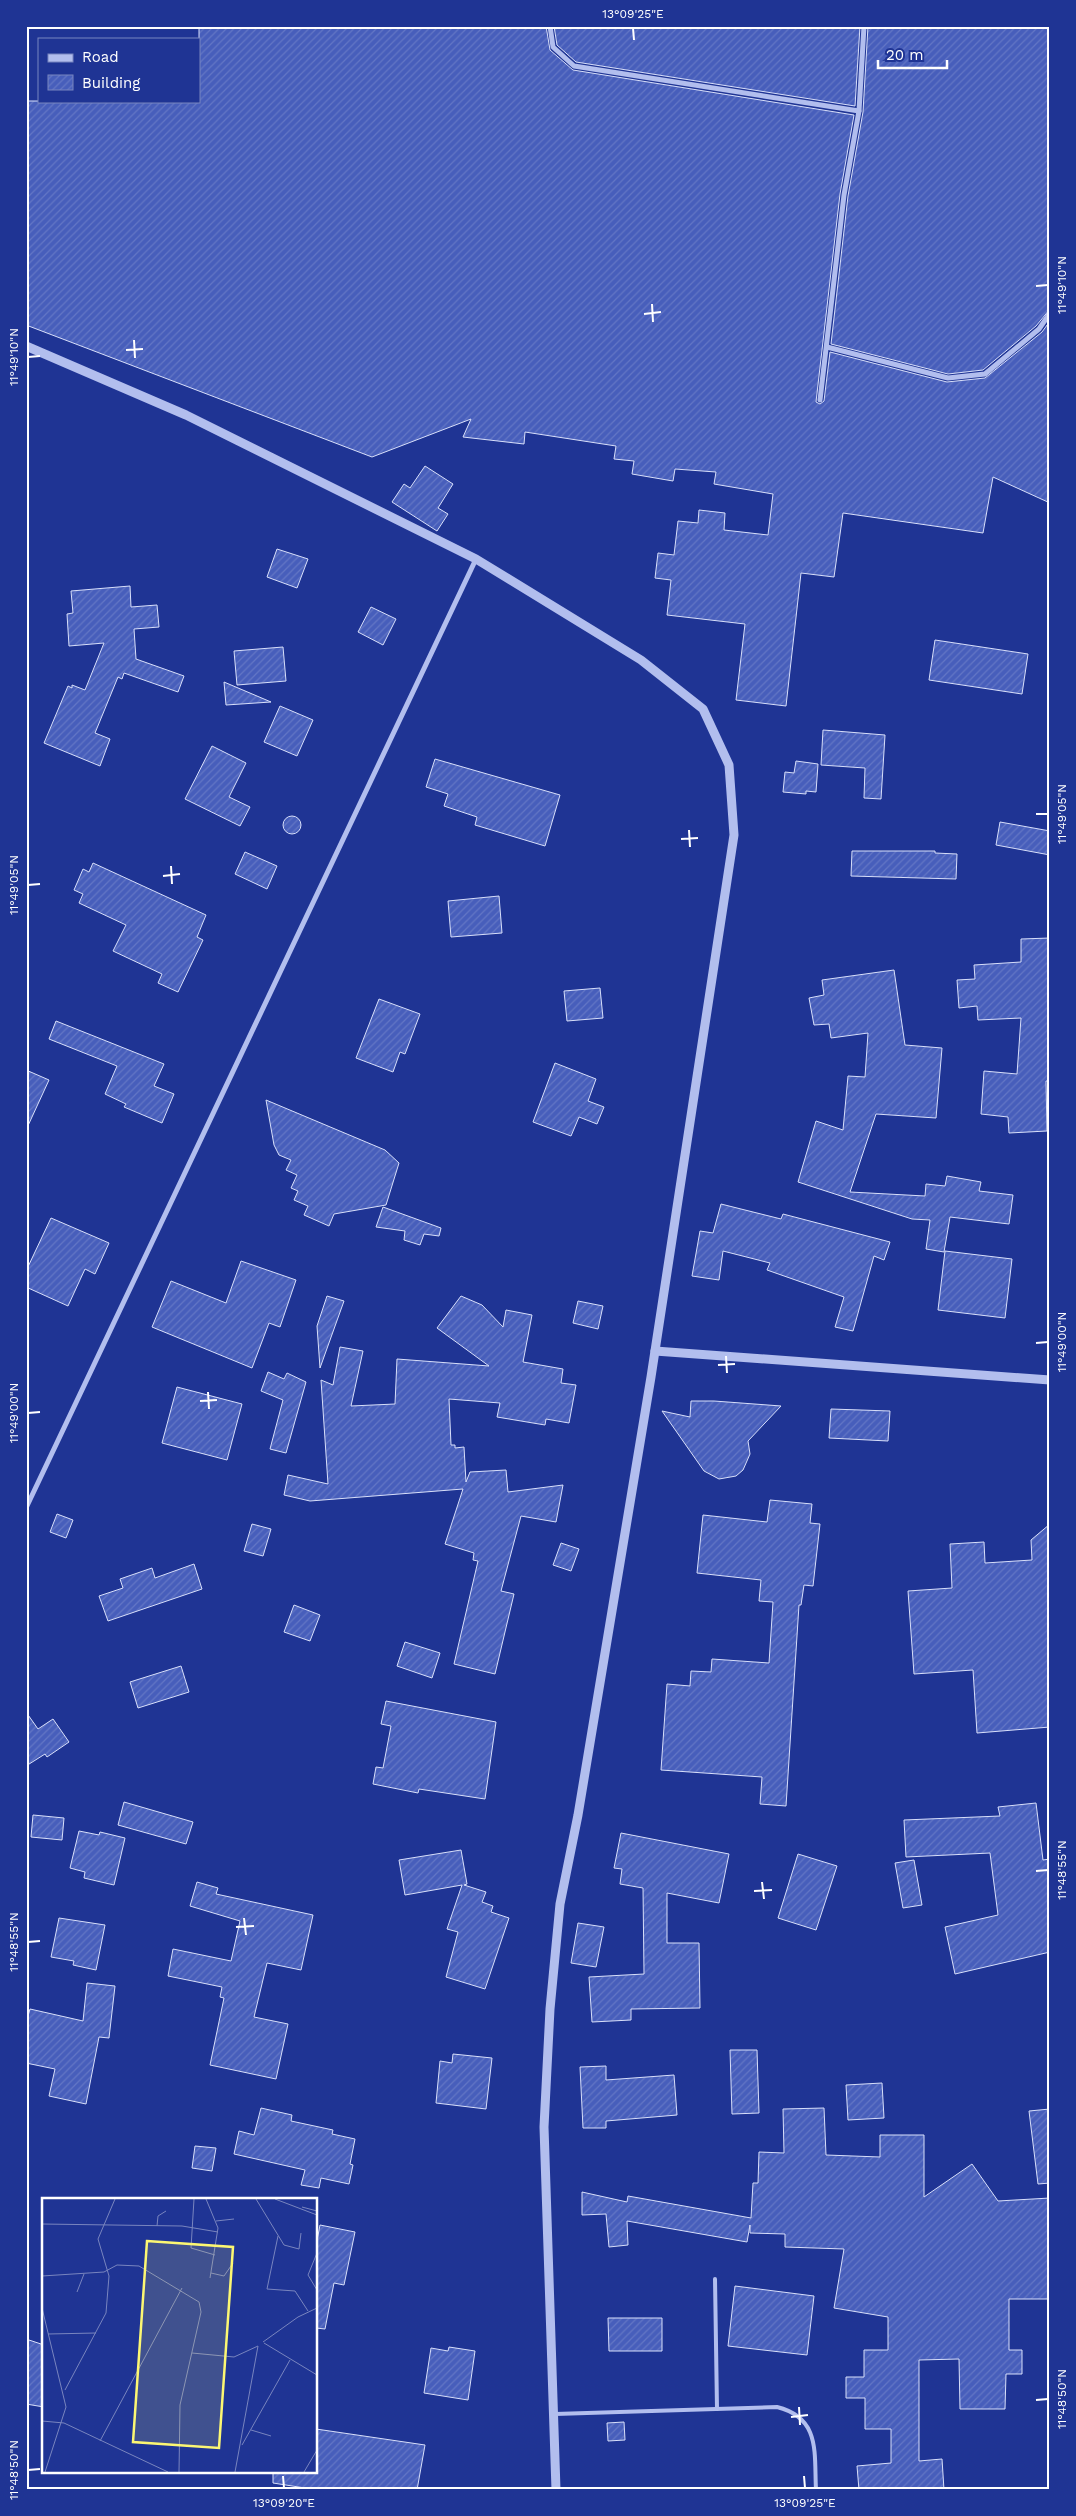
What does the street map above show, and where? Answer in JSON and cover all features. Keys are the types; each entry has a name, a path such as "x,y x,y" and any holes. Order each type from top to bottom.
{"street":[{"path":"550,26 553,46 574,66 859,111"},
{"path":"820,400 844,195 859,111 864,26"},
{"path":"827,347 948,378 985,374 1039,329 1050,313"},
{"path":"26,346 186,415 476,559 641,660 703,709 729,765 734,835 655,1351 579,1806 560,1904 550,1999 544,2127 556,2490"},
{"path":"26,1508 476,559"},
{"path":"655,1351 1050,1380"}],"lane":[{"path":"715,2279 717,2408"},
{"path":"552,2414 777,2407 794,2411 806,2422 811,2433 816,2490"}],"building":[{"path":"199,26 546,26 550,50 573,70 854,115 840,194 816,402 820,404 824,401 830,352 947,382 985,378 1042,332 1050,321 1050,503 993,477 983,533 843,513 834,577 801,573 786,706 736,700 745,624 667,615 671,580 655,578 658,553 674,555 678,521 698,523 699,510 725,513 724,530 768,535 773,494 714,484 716,472 675,469 673,481 632,474 634,461 614,459 616,446 525,432 524,444 463,437 471,419 372,457 26,325 26,101 200,102"},
{"path":"554,26 860,26 855,106 576,62 557,45"},
{"path":"868,26 1050,26 1050,309 1036,326 983,370 948,374 831,344 848,196 863,112"},
{"path":"425,466 453,484 438,508 448,514 437,531 392,502 404,484 410,488"},
{"path":"277,549 308,559 297,588 267,577"},
{"path":"130,586 131,607 157,605 159,627 134,629 136,659 184,676 178,692 124,673 122,679 118,677 95,733 110,739 100,766 44,743 68,686 72,688 72,685 85,690 104,643 69,646 67,614 73,613 71,591"},
{"path":"371,607 396,619 383,645 358,632"},
{"path":"935,640 1028,654 1022,694 929,680"},
{"path":"283,647 286,681 237,685 234,651"},
{"path":"224,682 271,702 226,705"},
{"path":"280,706 313,720 297,756 264,742"},
{"path":"823,730 885,735 881,799 864,798 865,768 821,765"},
{"path":"212,746 246,763 229,797 250,807 240,826 185,799"},
{"path":"435,759 560,795 545,846 475,825 477,817 444,806 448,794 426,787"},
{"path":"796,761 818,764 816,792 806,791 806,794 783,792 785,772 794,773"},
{"path":"288,816 296,816 301,821 299,832 288,834 283,829 283,821"},
{"path":"1000,822 1050,831 1050,855 996,845"},
{"path":"852,851 935,851 935,853 957,854 956,879 851,876"},
{"path":"245,852 277,866 267,889 235,874"},
{"path":"93,863 206,915 197,937 203,940 178,992 158,983 162,974 113,951 126,925 79,903 83,894 74,890 83,869 89,872"},
{"path":"499,896 502,933 451,937 448,901"},
{"path":"1050,938 1050,1081 1046,1081 1047,1131 1009,1133 1008,1117 981,1114 984,1071 1017,1074 1021,1018 978,1020 977,1006 959,1008 957,980 975,979 974,965 1021,962 1021,939"},
{"path":"894,970 905,1045 942,1048 936,1118 876,1114 850,1192 925,1196 926,1184 945,1186 947,1176 981,1182 979,1191 1013,1195 1009,1224 950,1217 944,1252 926,1249 930,1220 912,1219 798,1182 816,1121 843,1130 848,1076 865,1077 868,1033 831,1038 829,1024 814,1025 809,998 824,995 822,980"},
{"path":"600,988 603,1018 567,1021 564,991"},
{"path":"379,999 420,1014 405,1054 400,1052 393,1072 356,1058"},
{"path":"56,1021 164,1064 154,1086 174,1094 162,1123 124,1107 126,1104 105,1094 117,1066 49,1039"},
{"path":"555,1063 596,1079 588,1101 604,1107 597,1124 579,1117 571,1136 533,1122"},
{"path":"26,1070 49,1080 26,1130"},
{"path":"266,1100 385,1150 399,1163 386,1205 334,1214 329,1226 304,1215 308,1206 294,1200 298,1191 291,1188 297,1175 286,1170 291,1160 279,1155 274,1145"},
{"path":"721,1204 781,1219 783,1214 890,1242 884,1260 874,1256 853,1331 835,1327 844,1297 767,1270 770,1263 723,1251 719,1280 692,1276 700,1231 713,1233"},
{"path":"383,1207 441,1228 439,1236 424,1234 420,1245 404,1240 405,1231 376,1227"},
{"path":"51,1218 109,1243 95,1274 85,1269 68,1306 26,1287 26,1271"},
{"path":"945,1251 1012,1259 1005,1318 938,1310"},
{"path":"241,1261 296,1280 280,1327 269,1323 252,1368 152,1327 171,1281 226,1303"},
{"path":"327,1296 344,1301 320,1368 317,1326"},
{"path":"461,1296 482,1305 503,1327 506,1310 532,1315 523,1362 563,1369 561,1383 576,1385 569,1423 546,1419 545,1425 497,1417 500,1403 449,1399 451,1445 455,1445 455,1448 464,1447 466,1482 470,1472 506,1470 508,1492 563,1485 556,1522 521,1516 501,1591 514,1594 495,1674 454,1664 478,1561 473,1560 474,1553 445,1544 463,1489 310,1501 284,1495 288,1475 328,1484 321,1380 333,1385 340,1347 363,1351 351,1406 395,1404 397,1359 489,1366 437,1328"},
{"path":"578,1301 603,1306 598,1329 573,1323"},
{"path":"268,1372 284,1379 287,1373 306,1382 286,1453 270,1449 283,1400 261,1391"},
{"path":"177,1387 242,1404 227,1460 162,1443"},
{"path":"691,1401 781,1406 748,1441 750,1454 743,1470 736,1476 719,1479 704,1471 662,1411 690,1417"},
{"path":"831,1409 890,1411 888,1441 829,1438"},
{"path":"770,1500 812,1504 810,1523 820,1524 813,1586 804,1585 801,1605 799,1605 786,1806 760,1804 762,1777 661,1770 667,1684 690,1686 691,1671 711,1672 712,1659 769,1663 773,1602 759,1601 761,1580 697,1573 703,1515 767,1522"},
{"path":"57,1514 73,1520 66,1538 50,1532"},
{"path":"252,1524 271,1529 263,1556 244,1551"},
{"path":"1050,1524 1050,1727 977,1733 973,1670 914,1674 908,1591 952,1588 950,1544 984,1542 985,1563 1032,1560 1031,1540"},
{"path":"561,1543 579,1549 571,1571 553,1565"},
{"path":"194,1564 202,1589 108,1621 99,1596 123,1588 120,1579 152,1568 155,1578"},
{"path":"294,1605 320,1615 310,1641 284,1632"},
{"path":"405,1642 440,1653 432,1678 397,1666"},
{"path":"181,1666 189,1692 138,1708 130,1682"},
{"path":"386,1701 496,1722 485,1799 419,1789 418,1793 373,1784 376,1767 383,1768 391,1726 381,1724"},
{"path":"26,1712 38,1729 53,1719 69,1742 47,1757 45,1754 26,1766"},
{"path":"124,1802 193,1822 186,1844 118,1825"},
{"path":"1036,1803 1043,1860 1050,1859 1050,1952 955,1974 945,1927 998,1915 990,1853 906,1857 904,1820 1000,1816 998,1807"},
{"path":"33,1815 64,1818 62,1840 31,1837"},
{"path":"79,1831 99,1835 100,1832 125,1838 114,1885 84,1878 85,1872 70,1868"},
{"path":"621,1833 729,1854 719,1903 667,1893 667,1943 699,1943 700,2008 631,2009 631,2020 592,2022 589,1977 644,1974 643,1888 620,1884 622,1869 614,1868"},
{"path":"461,1850 467,1884 464,1885 486,1892 482,1902 493,1906 491,1912 509,1918 485,1989 446,1977 458,1932 447,1929 462,1885 405,1895 399,1860"},
{"path":"798,1854 837,1866 816,1930 778,1918"},
{"path":"914,1860 922,1905 903,1908 895,1863"},
{"path":"197,1882 218,1888 216,1894 313,1915 301,1970 267,1963 254,2017 288,2024 276,2079 210,2065 224,1998 220,1997 222,1987 168,1976 173,1949 231,1961 240,1921 190,1906"},
{"path":"59,1918 105,1925 96,1970 73,1965 74,1961 51,1957"},
{"path":"578,1923 604,1927 596,1967 571,1963"},
{"path":"87,1983 115,1986 109,2038 99,2037 86,2104 49,2096 55,2069 26,2063 26,2016 28,2016 30,2009 83,2021"},
{"path":"730,2050 757,2050 759,2113 732,2114"},
{"path":"453,2054 492,2058 486,2109 436,2103 440,2061 452,2063"},
{"path":"606,2066 606,2080 674,2075 677,2115 606,2121 606,2128 583,2128 580,2067"},
{"path":"882,2083 884,2118 848,2120 846,2085"},
{"path":"261,2108 292,2115 291,2121 333,2130 332,2134 355,2139 350,2164 353,2165 349,2184 321,2178 319,2188 301,2185 305,2170 234,2154 239,2131 254,2135"},
{"path":"824,2108 826,2155 880,2157 880,2135 924,2135 924,2197 972,2164 998,2201 1050,2198 1050,2299 1009,2299 1009,2350 1022,2350 1022,2374 1006,2374 1005,2409 960,2409 959,2359 919,2360 919,2461 942,2459 944,2490 859,2490 857,2466 891,2463 891,2429 865,2429 865,2398 846,2398 846,2377 864,2377 864,2350 888,2350 888,2317 834,2308 844,2249 785,2247 785,2234 750,2233 750,2225 747,2242 627,2221 628,2245 609,2247 606,2214 582,2215 582,2192 627,2202 628,2196 751,2218 753,2183 758,2183 759,2152 784,2153 783,2109"},
{"path":"1050,2109 1050,2183 1038,2184 1029,2111"},
{"path":"195,2146 216,2148 212,2171 192,2168"},
{"path":"320,2225 355,2232 344,2285 334,2283 325,2329 318,2328 318,2236"},
{"path":"735,2286 814,2296 807,2355 728,2346"},
{"path":"608,2318 662,2318 662,2351 609,2351"},
{"path":"26,2339 42,2344 42,2407 26,2404"},
{"path":"449,2347 475,2351 468,2400 424,2393 431,2348 448,2351"},
{"path":"624,2422 625,2440 608,2441 607,2423"},
{"path":"318,2429 425,2445 417,2490 318,2490 273,2483 273,2474 318,2474"}]}
